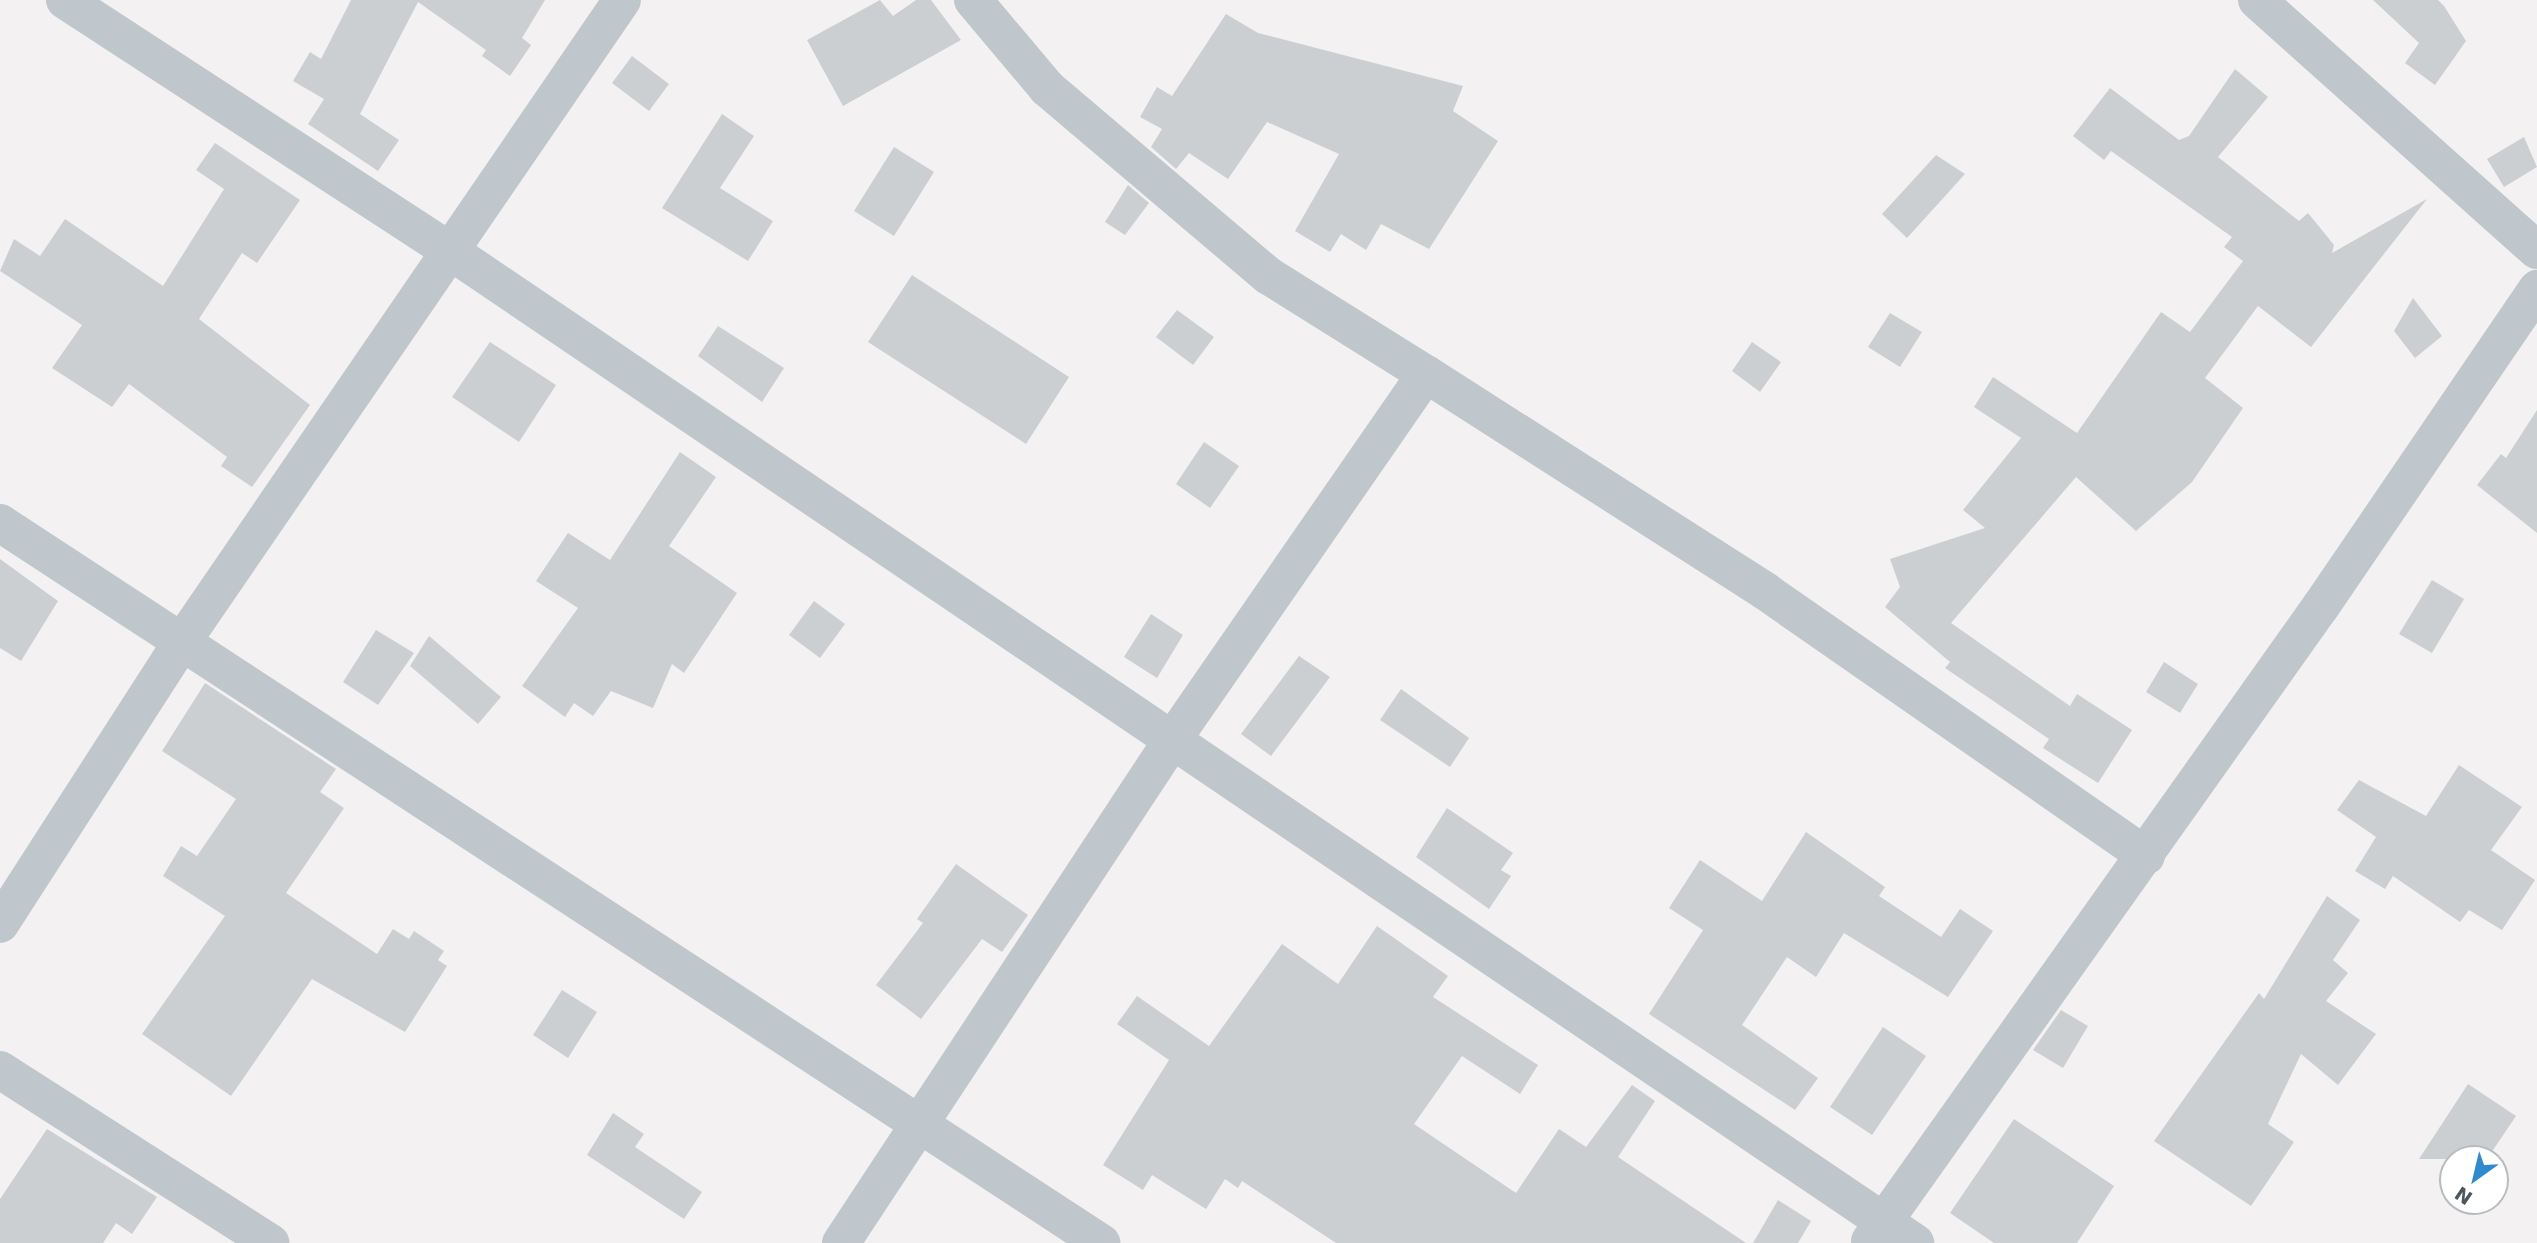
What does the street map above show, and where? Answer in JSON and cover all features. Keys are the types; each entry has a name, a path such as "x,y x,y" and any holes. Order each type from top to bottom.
{"street":[{"path":"65,0 453,253 1173,739 1876,1232 1915,1243"},
{"path":"0,924 182,642 453,253 622,0"},
{"path":"973,0 1047,88 1269,276 1765,591 2146,856"},
{"path":"2258,0 2537,250"},
{"path":"1876,1232 2146,856 2537,289"},
{"path":"841,1243 1173,739 1426,374"},
{"path":"0,523 1101,1243"},
{"path":"0,1070 270,1243"}],"building":[{"path":"351,0 545,0 522,38 531,45 510,76 482,56 486,50 418,2 360,114 399,140 378,171 308,124 324,99 293,81 310,52 321,59"},
{"path":"880,0 893,16 916,0 931,0 961,40 843,106 807,40"},
{"path":"2373,0 2438,0 2444,6 2466,41 2435,85 2405,63 2419,43"},
{"path":"1226,14 1258,33 1463,86 1453,111 1498,141 1429,249 1381,224 1366,250 1341,234 1330,252 1295,231 1339,154 1267,122 1228,179 1189,153 1176,169 1151,147 1162,129 1140,117 1157,87 1172,96"},
{"path":"632,56 669,84 649,111 612,83"},
{"path":"2235,69 2268,97 2218,157 2299,221 2308,213 2334,245 2332,253 2427,199 2311,347 2258,306 2205,378 2243,408 2192,482 2136,531 2076,477 1951,623 2070,706 2077,694 2132,730 2098,783 2043,748 2049,739 1945,668 1950,662 1885,607 1900,587 1890,559 1985,528 1963,510 2021,438 1974,407 1993,377 2077,433 2161,312 2190,332 2243,261 2224,247 2232,237 2111,151 2104,160 2073,136 2110,88 2179,140 2189,136"},
{"path":"722,114 754,136 720,188 773,221 748,261 662,208"},
{"path":"2524,137 2537,167 2504,187 2487,159"},
{"path":"215,143 300,200 257,263 242,253 199,319 310,405 252,487 221,466 227,457 129,384 112,407 52,368 82,325 0,271 14,239 40,256 65,219 163,286 224,189 196,170"},
{"path":"894,147 934,172 894,236 854,211"},
{"path":"1936,155 1965,174 1907,238 1882,214"},
{"path":"1128,185 1149,203 1125,235 1105,222"},
{"path":"912,275 1069,377 1026,444 868,342"},
{"path":"2413,298 2442,336 2415,358 2394,331"},
{"path":"1177,310 1214,337 1193,365 1156,337"},
{"path":"1890,313 1922,332 1900,367 1868,347"},
{"path":"718,326 784,368 762,402 698,356"},
{"path":"490,342 556,385 519,442 452,397"},
{"path":"1752,342 1781,362 1760,392 1732,371"},
{"path":"2537,410 2537,533 2477,485 2501,454 2506,458"},
{"path":"1204,442 1239,466 1210,508 1176,484"},
{"path":"680,452 716,477 669,546 737,593 684,673 672,664 653,708 611,691 593,716 574,703 565,717 522,686 578,608 536,581 568,533 610,560"},
{"path":"0,559 58,601 21,661 0,648"},
{"path":"2432,580 2464,599 2432,653 2399,634"},
{"path":"814,601 845,624 820,658 789,635"},
{"path":"1151,614 1183,635 1157,678 1124,657"},
{"path":"376,630 414,653 378,705 343,682"},
{"path":"429,636 501,697 478,724 410,666"},
{"path":"1299,656 1330,677 1271,756 1241,734"},
{"path":"2164,662 2198,684 2180,713 2146,692"},
{"path":"205,683 336,769 320,792 344,808 286,893 377,954 393,929 409,939 414,931 444,951 438,960 447,966 405,1032 312,979 231,1096 142,1034 225,916 163,876 181,846 197,856 236,799 162,751"},
{"path":"1401,689 1469,738 1450,767 1380,720"},
{"path":"2459,765 2522,807 2491,850 2535,880 2502,930 2469,910 2460,922 2393,876 2385,889 2355,871 2376,837 2337,810 2359,780 2426,816"},
{"path":"1447,808 1513,853 1501,870 1511,876 1489,909 1416,857"},
{"path":"1806,832 1885,887 1879,896 1941,937 1960,909 1993,931 1948,997 1844,933 1816,977 1787,957 1742,1025 1818,1078 1795,1110 1649,1014 1703,930 1669,908 1700,860 1762,901"},
{"path":"956,864 1028,915 1002,952 982,939 921,1019 876,985 923,923 917,919"},
{"path":"2327,896 2360,920 2333,960 2348,973 2326,1001 2376,1034 2338,1085 2301,1054 2268,1124 2294,1142 2251,1206 2154,1141 2259,993 2264,999"},
{"path":"1377,926 1448,976 1433,997 1538,1065 1520,1094 1462,1056 1414,1124 1516,1193 1559,1129 1586,1147 1632,1085 1655,1101 1618,1157 1746,1243 1336,1243 1242,1181 1238,1188 1225,1179 1206,1209 1152,1175 1143,1190 1103,1165 1169,1060 1117,1024 1137,996 1209,1046 1282,944 1338,984"},
{"path":"562,990 597,1012 568,1058 533,1035"},
{"path":"2061,1010 2088,1026 2063,1068 2033,1050"},
{"path":"1883,1027 1926,1056 1872,1135 1830,1107"},
{"path":"2468,1084 2516,1116 2496,1145 2439,1145 2439,1159 2419,1159"},
{"path":"613,1113 644,1134 635,1147 702,1192 684,1219 587,1155"},
{"path":"2014,1119 2114,1186 2077,1243 1994,1243 1950,1213"},
{"path":"47,1129 157,1197 132,1234 116,1223 103,1243 0,1243 0,1199"},
{"path":"1778,1200 1811,1221 1798,1243 1753,1243"}]}
